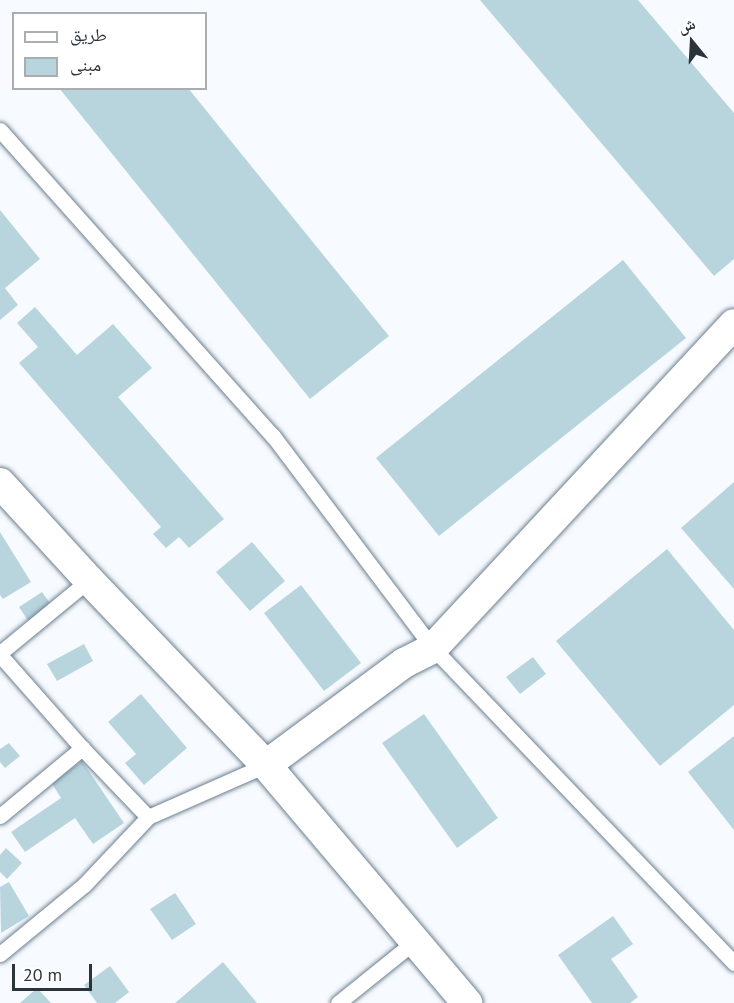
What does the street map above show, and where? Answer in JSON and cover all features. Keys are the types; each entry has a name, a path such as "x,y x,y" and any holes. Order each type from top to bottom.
{"street":[{"path":"266,765 404,663 433,648 734,324"},
{"path":"0,483 89,580 266,765 467,1003"}],"lane":[{"path":"0,130 273,436 433,648 734,963"},
{"path":"89,580 0,654 82,748 148,817"},
{"path":"0,816 82,748"},
{"path":"0,954 84,885 148,817 266,765"},
{"path":"338,1003 415,941"}],"building":[{"path":"480,0 638,0 734,113 734,259 714,276"},
{"path":"61,90 190,90 389,336 310,399"},
{"path":"0,210 40,259 5,288 18,305 0,320"},
{"path":"623,260 686,338 439,536 376,458"},
{"path":"35,307 77,355 113,324 152,368 118,397 224,519 189,548 179,537 166,548 153,534 161,527 19,363 38,347 17,323"},
{"path":"734,482 734,589 681,528"},
{"path":"0,532 31,582 3,599 0,595"},
{"path":"252,542 285,581 250,611 216,572"},
{"path":"667,549 734,630 734,705 660,766 556,641"},
{"path":"301,585 361,663 324,691 264,613"},
{"path":"42,592 52,606 29,622 19,607"},
{"path":"84,644 93,661 57,681 47,664"},
{"path":"533,657 546,674 520,694 506,677"},
{"path":"141,694 187,748 144,785 125,763 136,754 108,722"},
{"path":"424,714 498,818 457,848 382,743"},
{"path":"734,736 734,830 688,772"},
{"path":"9,743 20,756 5,768 0,762 0,749"},
{"path":"82,761 124,823 93,844 75,818 25,852 11,832 61,798 51,782"},
{"path":"6,848 22,863 7,879 0,872 0,855"},
{"path":"9,882 29,916 1,933 0,887"},
{"path":"175,893 196,924 172,940 150,909"},
{"path":"613,916 633,944 611,959 638,997 630,1003 592,1003 558,955"},
{"path":"223,962 257,1003 175,1003"},
{"path":"110,966 129,992 115,1003 97,1003 84,985"},
{"path":"37,988 51,1003 20,1003"}]}
